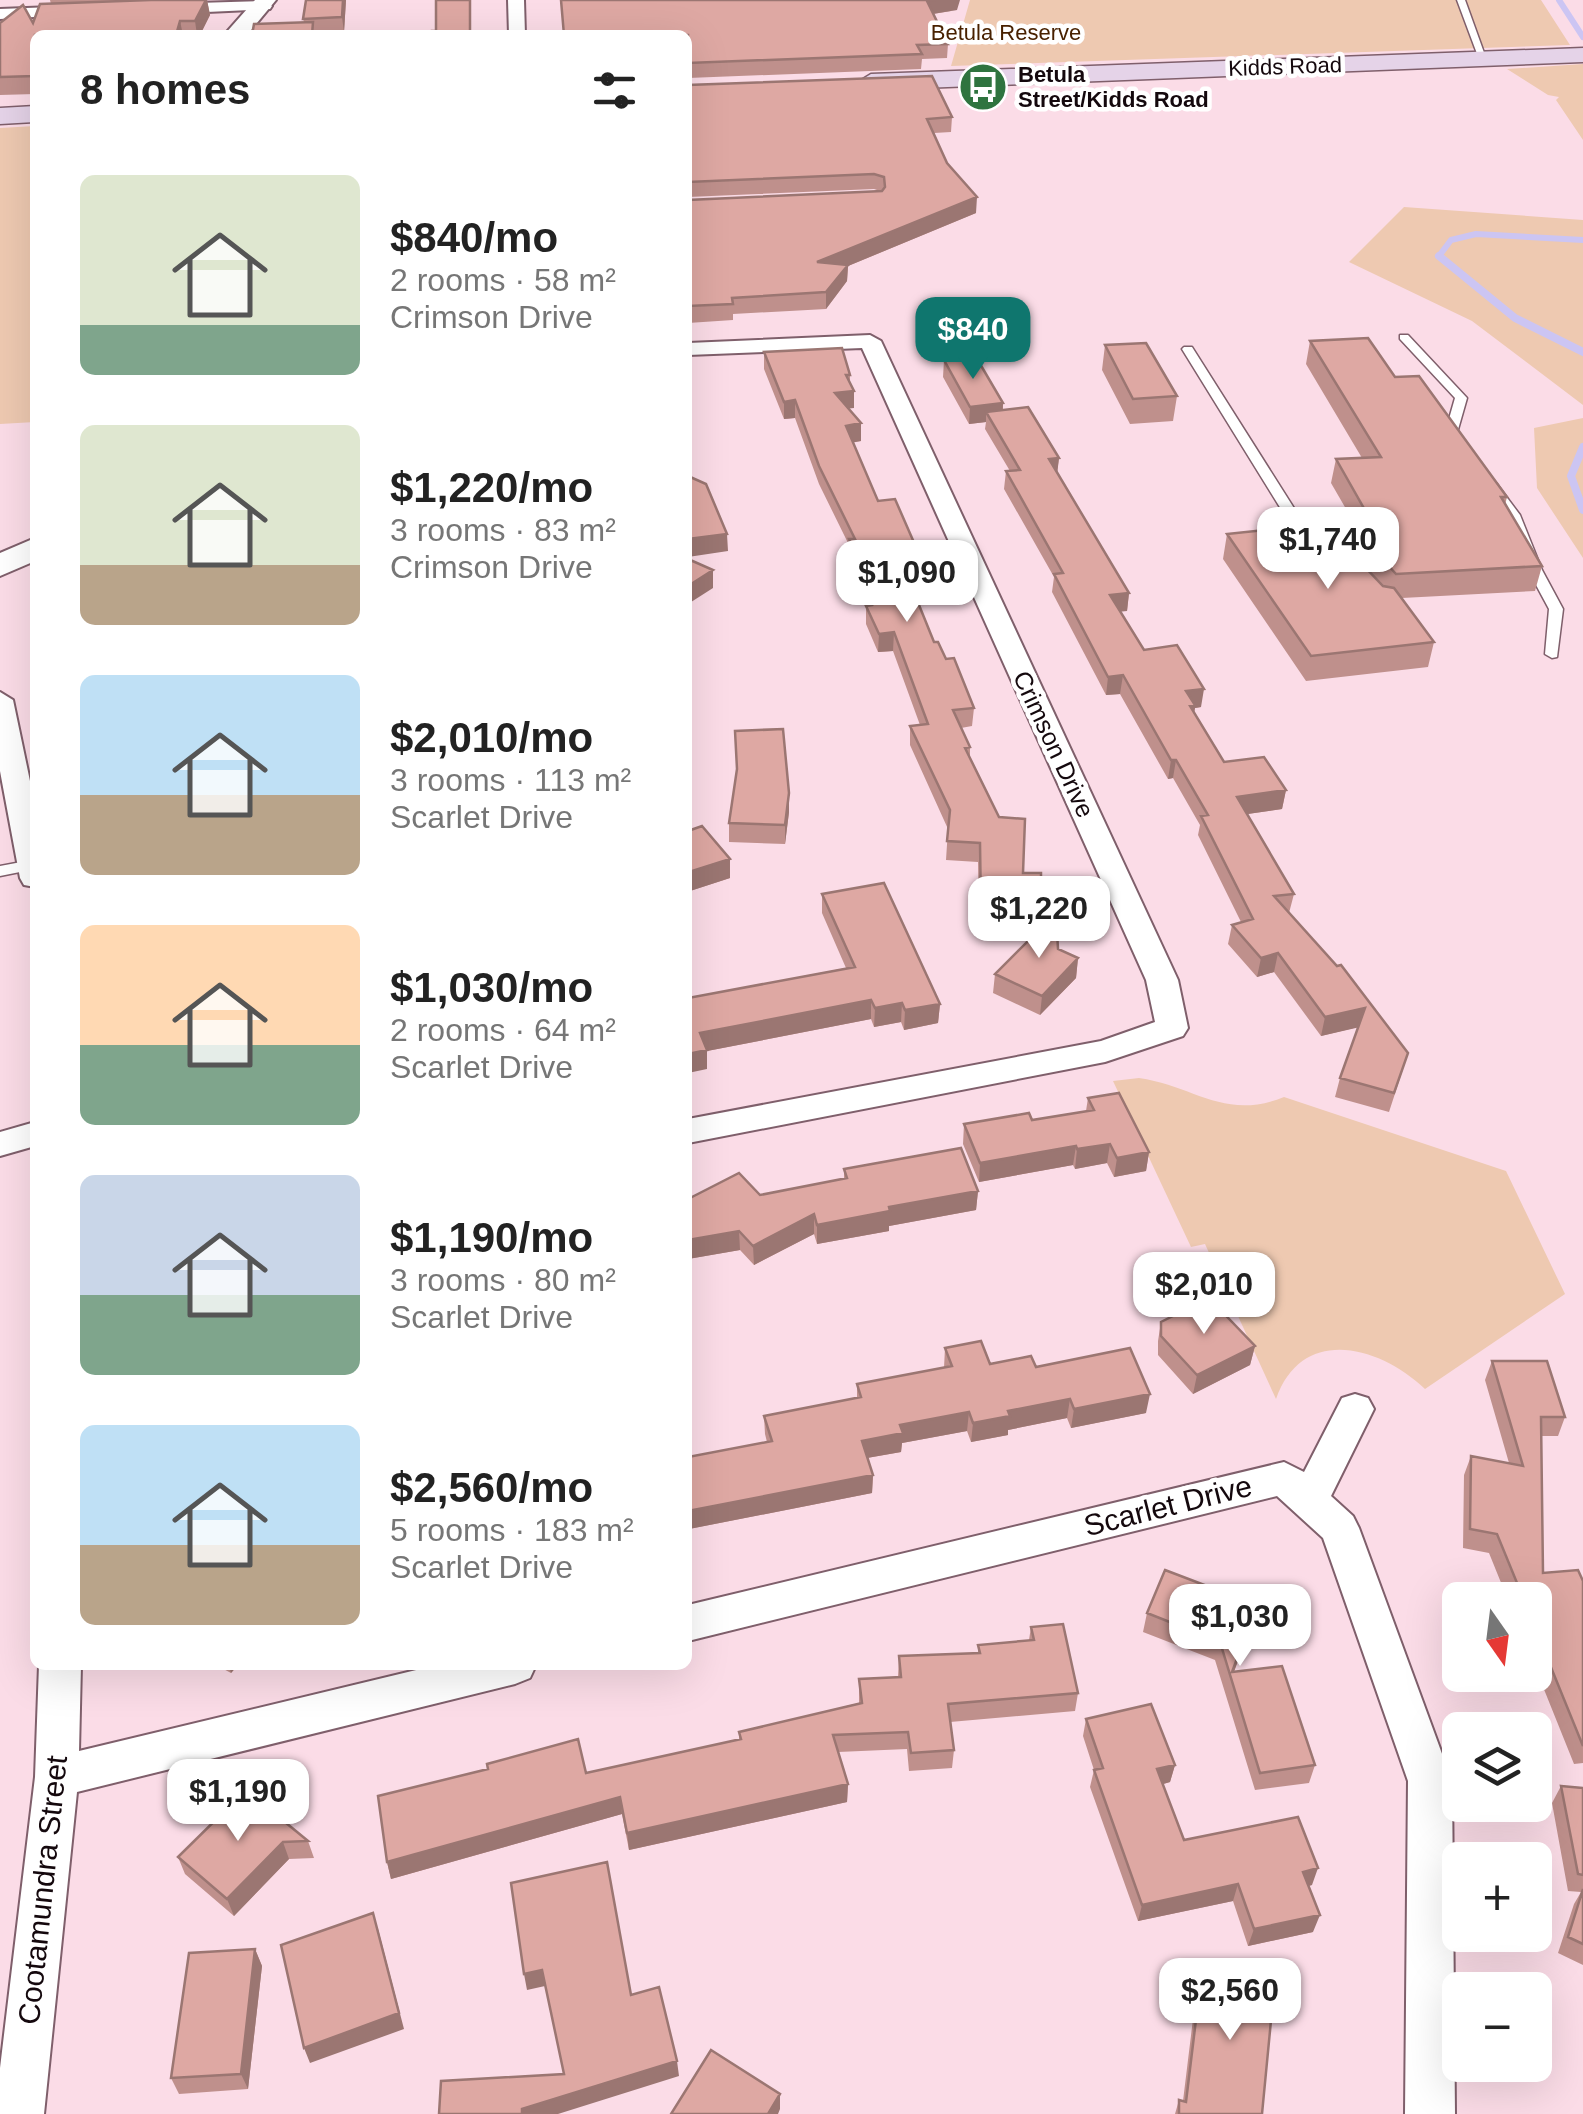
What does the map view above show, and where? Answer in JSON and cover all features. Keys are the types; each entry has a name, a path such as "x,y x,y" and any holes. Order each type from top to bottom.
{"main road":[{"name":"Kidds Road","path":"841,84 1583,55"},
{"path":"0,116 30,114"}],"street":[{"path":"516,0 517,30"},
{"path":"146,9 265,3"},
{"path":"239,30 265,3"},
{"path":"7,9 106,10"},
{"name":"Crimson Drive","path":"692,349 870,341 1162,980 1172,1028 1105,1051 692,1131"},
{"path":"0,566 30,551"},
{"path":"0,700 30,852"},
{"path":"0,1144 30,1135"},
{"path":"1309,1501 1356,1409"},
{"name":"Scarlet Drive","path":"692,1622 1284,1478 1339,1528 1430,1780 1430,2114"},
{"name":"Cootamundra Street","path":"19,2114 57,1776 60,1670"},
{"path":"57,1776 495,1670"}],"lane":[{"path":"1461,0 1484,59"},
{"path":"1404,337 1461,398 1451,434 1472,461"},
{"path":"1188,349 1298,527 1331,545"},
{"path":"1482,474 1514,515 1535,570 1556,609 1552,654"},
{"path":"0,871 30,872"}],"green space":[{"name":"Betula Reserve","path":"970,0 1541,0 1570,45 951,66"},
{"path":"1583,64 1583,140 1556,100 1559,97 1548,95 1507,69"},
{"path":"30,126 30,422 0,424 0,128"},
{"path":"1404,207 1583,220 1583,405 1472,321 1349,262"},
{"path":"1583,418 1583,558 1537,488 1534,428"},
{"path":"1139,1078 1227,1104 1263,1103 1284,1097 1506,1171 1565,1294 1425,1389 1386,1362 1343,1350 1322,1352 1304,1360 1288,1376 1276,1399 1205,1244 1191,1247 1113,1081"}],"building":[{"path":"206,0 195,21 180,21 177,30 30,30 30,76 0,77 0,23 23,5 33,23 40,4"},
{"path":"306,0 343,0 342,17 303,19"},
{"path":"436,0 470,0 470,30 436,30"},
{"path":"561,0 935,0 927,1 948,44 917,45 922,54 692,63 692,30 564,30"},
{"path":"313,22 312,30 253,30 254,24"},
{"path":"932,76 952,117 927,119 947,163 977,197 817,262 848,265 826,292 732,298 733,304 692,306 692,200 882,191 885,187 884,177 874,174 692,182 692,85"},
{"path":"1368,338 1395,377 1419,376 1507,497 1501,497 1542,566 1396,574 1349,522 1370,519 1336,459 1381,457 1310,341"},
{"path":"1146,343 1177,396 1133,399 1105,345"},
{"path":"842,348 850,375 846,375 854,391 835,393 861,423 846,426 878,501 895,499 922,561 902,563 934,642 938,642 946,659 954,658 974,708 953,710 970,747 965,748 999,817 1025,819 1023,873 1041,873 1041,912 981,910 980,843 947,841 950,810 910,726 928,724 894,632 879,634 866,606 872,605 849,539 855,539 819,466 795,400 784,402 764,352"},
{"path":"976,357 1003,403 970,407 944,360"},
{"path":"1028,407 1059,458 1049,459 1129,593 1110,595 1144,650 1177,645 1204,689 1186,691 1195,705 1190,706 1224,762 1264,757 1286,790 1237,797 1294,894 1274,896 1337,966 1341,965 1408,1053 1394,1093 1340,1078 1365,1008 1325,1017 1278,953 1261,958 1232,925 1253,919 1201,816 1208,815 1176,760 1171,760 1123,675 1108,677 1054,574 1063,573 1006,471 1020,470 986,412"},
{"path":"692,478 706,484 727,534 692,538"},
{"path":"1324,524 1383,586 1394,588 1434,642 1311,656 1227,534"},
{"path":"692,561 713,570 692,583"},
{"path":"783,729 789,793 785,825 729,823 737,769 735,731"},
{"path":"702,826 730,859 692,871 692,830"},
{"path":"884,883 940,1004 905,1010 902,1003 875,1008 871,1000 700,1033 707,1050 692,1053 692,997 855,967 822,894"},
{"path":"1056,913 1058,949 1078,958 1042,996 995,974"},
{"path":"1119,1093 1149,1152 1117,1158 1110,1144 1077,1149 1076,1146 980,1163 964,1124 1029,1113 1032,1120 1094,1110 1088,1098"},
{"path":"961,1148 978,1191 817,1225 814,1214 753,1246 739,1231 692,1239 692,1197 739,1173 760,1195 847,1178 844,1169"},
{"path":"1209,1298 1255,1346 1197,1375 1161,1336 1161,1322"},
{"path":"981,1341 990,1364 1031,1356 1036,1367 1130,1348 1150,1394 1074,1409 1070,1399 1008,1411 1010,1416 973,1423 969,1412 900,1425 903,1433 862,1441 873,1475 692,1510 692,1456 772,1441 764,1416 861,1397 857,1384 952,1366 945,1348"},
{"path":"1492,1361 1547,1361 1565,1417 1541,1417 1543,1573 1578,1570 1583,1581 1583,1746 1552,1670 1552,1582 1517,1582 1497,1534 1470,1529 1471,1456 1523,1466"},
{"path":"1165,1570 1257,1605 1232,1672 1282,1666 1315,1765 1260,1773 1220,1642 1147,1613"},
{"path":"1063,1624 1078,1693 948,1704 954,1750 911,1753 908,1732 833,1735 848,1784 627,1833 620,1797 387,1862 378,1796 488,1769 487,1764 578,1739 586,1773 741,1739 739,1732 862,1703 859,1679 901,1677 899,1656 980,1653 978,1645 1034,1640 1031,1627"},
{"path":"1151,1704 1175,1765 1157,1769 1184,1840 1298,1817 1318,1868 1303,1872 1320,1915 1254,1929 1238,1884 1142,1905 1094,1770 1103,1768 1086,1719"},
{"path":"1561,1786 1583,1788 1583,1875 1578,1874"},
{"path":"246,1790 308,1841 283,1842 227,1899 178,1857"},
{"path":"607,1862 631,1995 659,1987 677,2061 522,2109 522,2114 439,2114 441,2081 564,2074 542,1970 524,1974 511,1883"},
{"path":"1583,1889 1583,1944 1568,1937"},
{"path":"373,1913 399,2013 304,2048 281,1945"},
{"path":"255,1949 241,2074 171,2078 189,1953"},
{"path":"1203,1962 1275,1979 1262,2114 1179,2114 1179,2100 1186,2102"},
{"path":"711,2050 780,2094 768,2114 671,2114"}],"waterway":[{"path":"1559,0 1583,37"},
{"path":"1439,256 1451,240 1476,234 1583,240"},
{"path":"1439,256 1515,318 1583,352"},
{"path":"1583,447 1571,476 1583,510"}],"place":[{"name":"Betula Street/Kidds Road","path":"983,87"}]}
